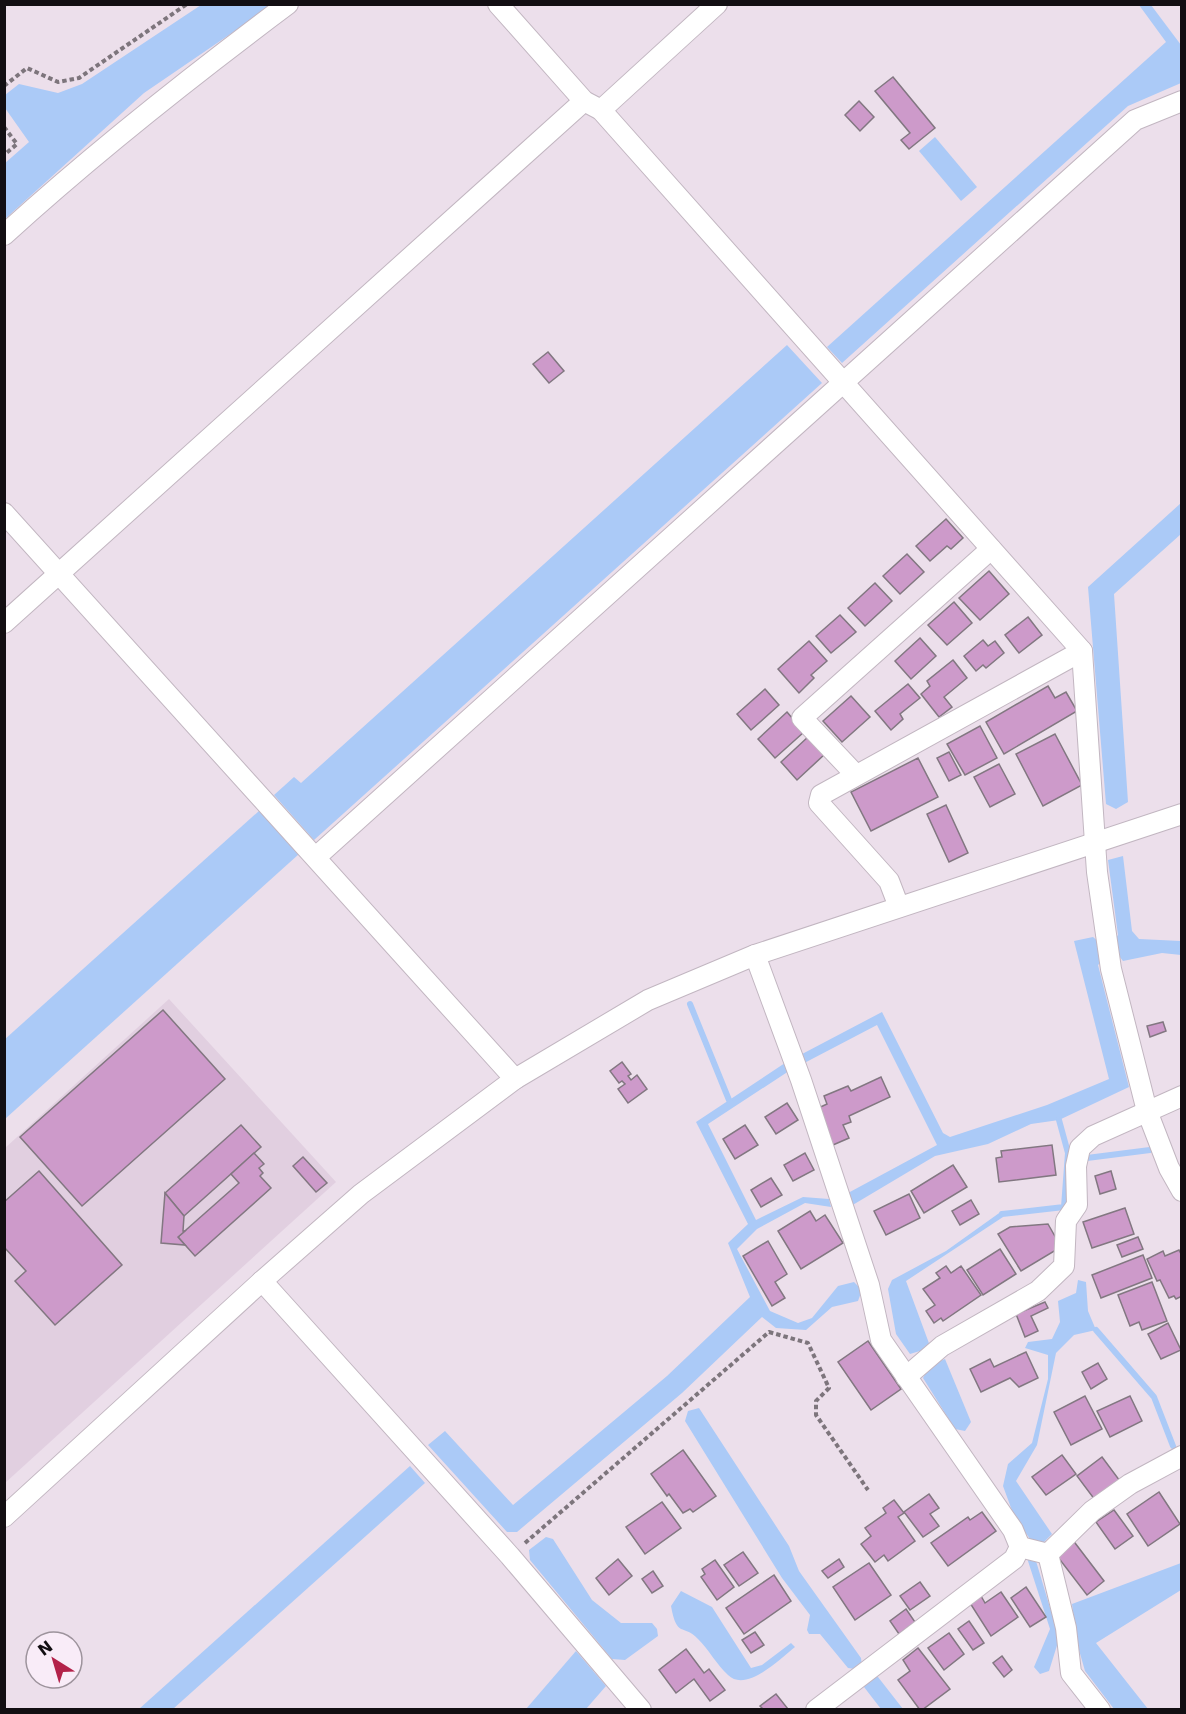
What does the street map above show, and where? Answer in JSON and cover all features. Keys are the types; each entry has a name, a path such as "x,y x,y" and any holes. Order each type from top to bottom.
{"street":[{"path":"4,236 48,195 185,81 288,4"},
{"path":"498,4 843,382 1082,651 1095,843 1111,969 1147,1111 1169,1168 1182,1191"},
{"path":"4,623 592,105 717,4"},
{"path":"316,856 1135,120 1182,101"},
{"path":"4,513 515,1079"},
{"path":"856,776 802,718 991,549"},
{"path":"899,906 889,880 819,803 821,795 1082,651"},
{"path":"4,1517 262,1281 361,1194 515,1079 648,1000 755,955 1182,814"},
{"path":"755,955 795,1063 869,1285 881,1340 1013,1530 1033,1550 1067,1634 1071,1673 1100,1710"},
{"path":"906,1377 942,1346 1038,1291 1064,1266 1066,1221 1077,1205 1076,1167 1080,1148 1093,1136 1182,1096"},
{"path":"262,1281 510,1556 641,1710"},
{"path":"816,1710 1014,1559 1033,1550 1130,1484 1182,1456"}],"path":[{"path":"4,86 27,68 58,82 79,78 187,4"},
{"path":"4,127 17,144 4,155"},
{"path":"510,1556 770,1332 808,1343 829,1388 816,1401 816,1415 868,1490"}],"shaded area":[{"path":"169,999 336,1182 5,1483 5,1148"}],"water":[{"path":"201,5 273,5 144,93 5,219 4,164 29,142 5,108 5,95 19,84 58,93 82,84"},
{"path":"1139,5 1151,5 1181,45 1181,83 1128,106 842,363 827,347 1166,42"},
{"path":"935,137 977,187 961,201 919,151"},
{"path":"787,345 822,383 314,840 274,795 294,777 301,783"},
{"path":"1181,503 1181,534 1114,594 1128,802 1116,809 1106,804 1088,587"},
{"path":"260,810 299,854 5,1119 4,1040"},
{"path":"1123,856 1132,931 1139,939 1181,941 1181,955 1162,953 1123,961 1116,952 1114,940 1118,935 1108,860"},
{"path":"1093,937 1099,942 1103,960 1098,965 1129,1087 1059,1120 1031,1124 988,1144 935,1156 851,1206 848,1193 937,1145 877,1025 789,1071 708,1124 756,1220 803,1197 829,1199 831,1207 805,1203 757,1229 737,1249 770,1311 798,1323 812,1318 838,1286 854,1282 862,1290 858,1301 832,1307 806,1330 776,1328 762,1317 682,1393 517,1532 507,1532 428,1445 445,1431 513,1505 667,1376 750,1297 728,1243 748,1224 696,1122 785,1063 882,1012 943,1133 950,1137 1047,1105 1109,1079 1074,941"},
{"path":"1002,1211 1003,1217 906,1281 930,1346 910,1354 896,1334 888,1289 892,1280 946,1251"},
{"path":"1078,1280 1086,1282 1088,1311 1096,1330 1074,1335 1056,1353 1037,1445 1016,1481 1052,1534 1044,1542 1038,1543 1036,1561 1057,1631 1075,1628 1072,1604 1181,1563 1181,1590 1096,1643 1148,1709 1114,1709 1085,1671 1075,1636 1059,1639 1049,1671 1040,1674 1034,1667 1050,1629 1027,1558 1030,1539 1014,1516 1003,1486 1008,1464 1032,1443 1048,1379 1048,1355 1025,1348 1028,1342 1052,1339 1060,1322 1058,1301 1076,1293"},
{"path":"945,1359 971,1422 965,1431 955,1429 923,1378 929,1366"},
{"path":"699,1408 789,1546 799,1571 861,1658 862,1666 870,1676 878,1677 903,1709 881,1709 864,1687 865,1679 855,1669 848,1668 820,1634 809,1634 807,1630 810,1615 782,1578 685,1421 688,1411"},
{"path":"410,1466 425,1483 173,1709 139,1709"},
{"path":"546,1537 553,1539 592,1600 621,1623 652,1623 657,1629 658,1636 625,1660 612,1659 530,1560 529,1550"},
{"path":"681,1591 712,1607 751,1668 762,1665 791,1643 795,1647 763,1672 744,1680 735,1679 724,1671 693,1634 678,1627 671,1606"},
{"path":"576,1651 606,1686 586,1709 526,1709"}],"building":[{"path":"893,77 935,128 909,149 901,140 910,133 875,91"},
{"path":"859,101 874,117 860,131 845,115"},
{"path":"548,352 564,371 549,383 533,364"},
{"path":"946,519 963,538 951,549 947,546 930,561 916,546"},
{"path":"907,554 924,572 900,594 883,576"},
{"path":"989,571 1009,594 980,620 959,598"},
{"path":"875,583 892,601 865,626 848,608"},
{"path":"954,602 972,623 947,645 928,625"},
{"path":"840,615 856,632 831,653 816,636"},
{"path":"1028,617 1042,635 1019,653 1005,635"},
{"path":"920,638 936,656 911,679 895,661"},
{"path":"983,640 988,646 995,641 1004,653 986,668 983,665 976,671 964,656"},
{"path":"809,641 827,661 811,675 814,678 799,693 778,669"},
{"path":"953,660 967,678 944,697 952,707 939,717 921,694 930,686 927,681"},
{"path":"908,684 920,698 900,714 903,719 891,730 875,711"},
{"path":"1048,686 1055,698 1066,692 1077,711 1004,754 986,722"},
{"path":"765,689 779,705 751,730 737,714"},
{"path":"851,696 870,717 842,742 823,721"},
{"path":"787,712 804,732 775,758 758,739"},
{"path":"980,726 997,758 965,775 947,744"},
{"path":"1055,734 1082,785 1043,806 1016,754"},
{"path":"809,736 825,754 797,780 781,762"},
{"path":"949,752 961,775 949,781 937,758"},
{"path":"918,758 938,797 871,831 851,792"},
{"path":"999,764 1015,794 990,807 974,777"},
{"path":"946,805 968,853 949,862 927,814"},
{"path":"163,1010 225,1079 82,1206 20,1137"},
{"path":"1163,1022 1166,1031 1150,1037 1147,1026"},
{"path":"622,1062 631,1074 628,1076 631,1080 637,1075 647,1089 628,1103 618,1089 625,1084 622,1081 619,1083 610,1071"},
{"path":"881,1077 890,1097 849,1116 851,1122 843,1125 849,1138 833,1145 816,1109 827,1104 824,1096 848,1086 851,1091"},
{"path":"787,1103 798,1120 776,1134 765,1117"},
{"path":"241,1125 261,1147 184,1216 165,1193"},
{"path":"745,1125 758,1145 735,1159 723,1139"},
{"path":"1052,1145 1056,1175 999,1182 996,1158 1002,1157 1001,1151"},
{"path":"254,1153 264,1164 259,1168 263,1173 260,1176 271,1188 195,1256 178,1237 239,1183 231,1174"},
{"path":"805,1153 814,1170 793,1181 784,1165"},
{"path":"303,1157 327,1183 316,1192 293,1166"},
{"path":"953,1165 967,1187 924,1213 911,1191"},
{"path":"39,1171 122,1265 55,1325 15,1281 26,1271 4,1247 4,1202"},
{"path":"1111,1171 1116,1189 1100,1194 1095,1176"},
{"path":"771,1178 782,1195 761,1207 751,1190"},
{"path":"165,1193 184,1216 183,1231 185,1231 178,1237 185,1245 161,1243"},
{"path":"909,1194 920,1218 886,1235 874,1211"},
{"path":"971,1200 979,1214 960,1225 952,1211"},
{"path":"1125,1208 1134,1234 1092,1248 1083,1222"},
{"path":"810,1211 816,1221 825,1215 843,1243 801,1269 778,1231"},
{"path":"1048,1224 1061,1247 1021,1271 998,1234 1010,1227"},
{"path":"1138,1237 1143,1249 1122,1257 1117,1245"},
{"path":"768,1241 787,1274 775,1282 785,1298 772,1306 743,1256"},
{"path":"1000,1249 1016,1274 983,1295 967,1270"},
{"path":"1179,1250 1182,1256 1182,1296 1176,1299 1174,1296 1169,1298 1160,1280 1157,1281 1147,1259 1163,1251 1165,1256"},
{"path":"1143,1255 1152,1278 1101,1298 1092,1275"},
{"path":"946,1266 951,1273 961,1266 981,1295 943,1321 941,1318 934,1323 926,1311 935,1305 923,1289 940,1278 936,1273"},
{"path":"1152,1282 1167,1321 1142,1330 1139,1322 1130,1326 1118,1295"},
{"path":"1045,1302 1048,1308 1031,1316 1038,1331 1025,1337 1016,1314"},
{"path":"1168,1323 1181,1350 1161,1359 1148,1334"},
{"path":"868,1341 901,1389 871,1410 838,1362"},
{"path":"1026,1352 1038,1378 1019,1387 1010,1378 981,1392 970,1369 990,1359 994,1367"},
{"path":"1098,1363 1107,1379 1091,1389 1082,1372"},
{"path":"1085,1396 1102,1429 1071,1445 1054,1412"},
{"path":"1130,1396 1142,1421 1110,1437 1097,1411"},
{"path":"683,1450 716,1496 693,1512 690,1509 683,1513 651,1474"},
{"path":"1062,1455 1076,1474 1046,1495 1032,1477"},
{"path":"1102,1457 1120,1481 1095,1500 1077,1476"},
{"path":"1159,1492 1180,1524 1148,1546 1127,1514"},
{"path":"929,1494 939,1508 930,1514 939,1526 923,1537 904,1512"},
{"path":"894,1500 904,1513 898,1517 915,1541 888,1561 884,1555 875,1562 861,1544 871,1536 865,1528 886,1513 883,1508"},
{"path":"662,1502 681,1528 645,1554 626,1527"},
{"path":"1114,1510 1133,1536 1115,1549 1096,1522"},
{"path":"982,1512 996,1531 948,1566 931,1543 968,1517 970,1520"},
{"path":"1072,1539 1104,1581 1087,1595 1054,1552"},
{"path":"743,1552 758,1573 739,1586 724,1565"},
{"path":"618,1559 632,1576 609,1595 596,1578"},
{"path":"839,1559 844,1567 828,1578 822,1571"},
{"path":"715,1560 734,1587 717,1600 701,1577 705,1574 702,1569"},
{"path":"869,1563 891,1595 855,1620 833,1587"},
{"path":"653,1571 663,1586 652,1593 642,1579"},
{"path":"774,1575 791,1601 744,1634 726,1608"},
{"path":"920,1582 930,1596 910,1610 900,1596"},
{"path":"1026,1587 1046,1617 1030,1627 1011,1598"},
{"path":"1001,1592 1018,1617 991,1636 970,1603 981,1596 985,1603"},
{"path":"906,1609 915,1622 899,1634 890,1621"},
{"path":"969,1621 984,1643 973,1650 958,1629"},
{"path":"755,1632 764,1645 751,1653 742,1640"},
{"path":"949,1633 964,1654 944,1670 928,1648"},
{"path":"918,1648 950,1689 922,1710 898,1680 910,1671 903,1660"},
{"path":"686,1649 704,1673 709,1669 725,1690 710,1701 694,1679 676,1693 659,1670"},
{"path":"1002,1656 1012,1670 1004,1677 993,1663"},
{"path":"776,1694 788,1709 764,1710 760,1706"}],"waterway":[{"path":"690,1004 729,1100"},
{"path":"1002,1214 1064,1207 1068,1153 1059,1120"},
{"path":"1087,1158 1150,1150"},
{"path":"1096,1330 1154,1397 1173,1446"}]}
